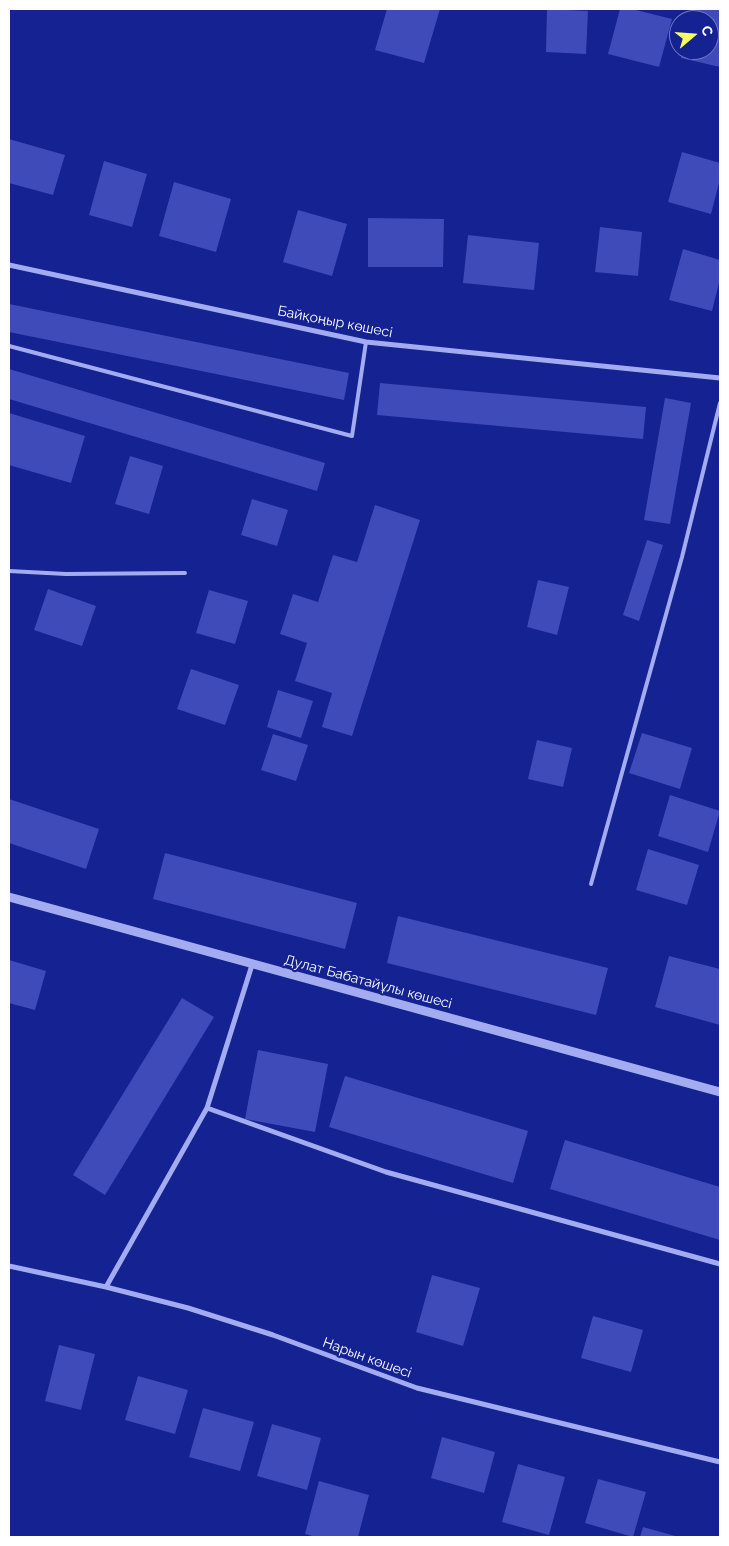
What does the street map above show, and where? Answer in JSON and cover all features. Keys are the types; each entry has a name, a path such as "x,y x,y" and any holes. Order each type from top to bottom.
{"street":[{"name":"Байқоңыр көшесі","path":"9,265 366,342 720,378"},
{"name":"Дулат Бабатайұлы көшесі","path":"9,897 720,1092"},
{"path":"106,1287 207,1108 252,964"},
{"path":"207,1108 386,1172 720,1264"},
{"name":"Нарын көшесі","path":"9,1266 106,1287 188,1308 273,1336 417,1388 720,1462"}],"lane":[{"path":"9,346 352,436 366,342"},
{"path":"592,884 682,557 720,404"},
{"path":"9,571 66,574 185,573"}],"building":[{"path":"387,9 440,9 424,63 375,50"},
{"path":"547,9 588,11 586,54 546,52"},
{"path":"620,9 632,9 669,18 669,30 659,67 608,54"},
{"path":"720,9 720,67 690,60 719,60 719,10 693,10"},
{"path":"9,139 65,155 53,195 9,183"},
{"path":"682,152 720,163 720,179 711,214 668,202"},
{"path":"104,161 147,174 132,227 89,215"},
{"path":"174,182 231,199 216,252 159,236"},
{"path":"298,210 347,224 332,276 283,262"},
{"path":"368,218 444,219 443,267 368,267"},
{"path":"600,227 642,232 638,276 595,272"},
{"path":"468,235 539,243 534,290 463,283"},
{"path":"683,249 720,260 720,279 712,311 669,300"},
{"path":"9,304 349,373 344,400 9,332"},
{"path":"9,369 325,463 317,491 9,399"},
{"path":"380,383 646,407 643,439 377,415"},
{"path":"665,398 691,403 670,524 644,520"},
{"path":"9,413 85,436 71,483 9,465"},
{"path":"130,456 163,466 149,514 115,504"},
{"path":"252,499 288,510 277,546 241,535"},
{"path":"375,505 420,520 352,736 322,727 332,693 295,681 307,643 280,634 293,594 318,602 333,555 357,562"},
{"path":"647,540 663,545 639,621 623,615"},
{"path":"538,580 569,587 557,635 527,627"},
{"path":"48,589 96,606 82,646 34,630"},
{"path":"209,590 248,601 235,644 196,633"},
{"path":"191,669 239,685 225,725 177,709"},
{"path":"278,690 313,701 301,738 267,727"},
{"path":"642,733 692,748 680,789 629,773"},
{"path":"273,734 308,745 296,781 261,770"},
{"path":"537,740 572,748 563,787 528,779"},
{"path":"670,795 720,811 708,852 658,836"},
{"path":"9,799 99,829 86,869 9,843"},
{"path":"648,849 699,865 687,905 636,890"},
{"path":"165,853 357,903 345,949 153,899"},
{"path":"398,916 608,968 596,1015 387,963"},
{"path":"669,956 720,969 720,1025 655,1007"},
{"path":"9,960 46,971 35,1010 9,1003"},
{"path":"182,998 214,1017 105,1195 73,1175"},
{"path":"258,1050 328,1064 315,1132 245,1119"},
{"path":"345,1076 528,1131 513,1183 329,1127"},
{"path":"565,1140 720,1187 720,1240 550,1189"},
{"path":"432,1275 480,1288 463,1346 416,1332"},
{"path":"593,1316 643,1330 631,1372 581,1358"},
{"path":"59,1345 95,1354 81,1410 45,1401"},
{"path":"138,1376 188,1390 175,1434 125,1420"},
{"path":"203,1408 254,1422 240,1471 189,1457"},
{"path":"272,1424 321,1438 307,1490 257,1476"},
{"path":"442,1437 495,1452 484,1493 431,1478"},
{"path":"518,1464 565,1477 549,1535 502,1522"},
{"path":"598,1479 646,1492 633,1537 585,1523"},
{"path":"319,1481 369,1495 358,1537 316,1537 305,1534"},
{"path":"643,1527 679,1537 640,1537"}]}
